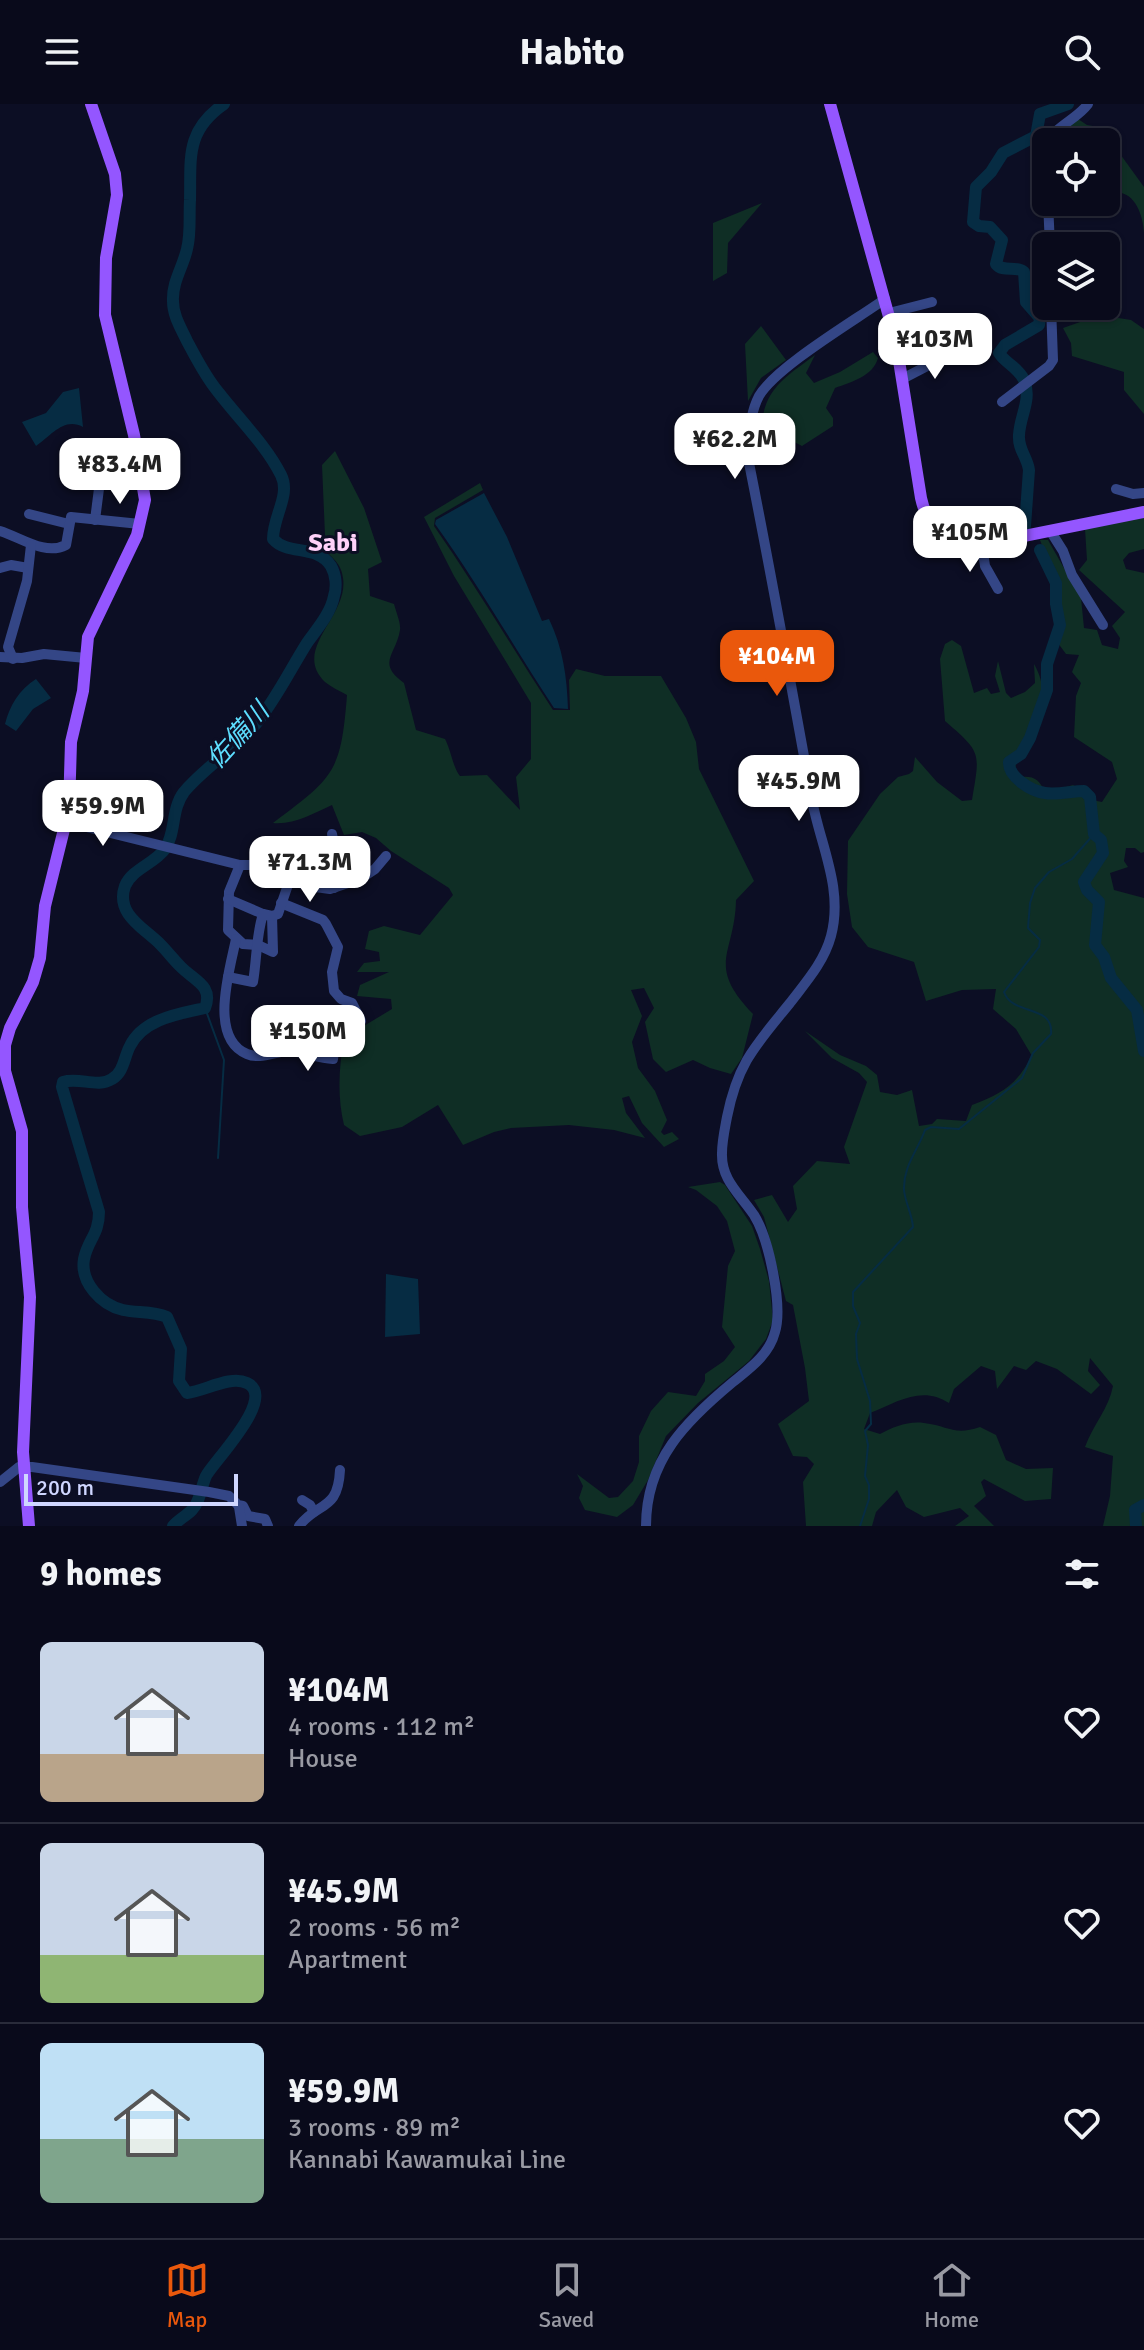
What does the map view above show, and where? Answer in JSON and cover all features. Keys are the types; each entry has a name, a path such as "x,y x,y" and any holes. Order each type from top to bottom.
{"main road":[{"path":"29,1526 24,1467 24,1403 30,1297 22,1203 22,1131 5,1071 4,1053 10,1028 37,970 45,906 66,822 71,787 71,742 83,691 93,622 140,524 145,500 141,468 105,315 106,258 117,195 112,164 91,104"},
{"path":"830,104 889,313 904,378 925,514 937,531 962,545 982,545 1144,512"}],"street":[{"path":"1061,128 1080,116 1088,104"},
{"path":"646,1526 650,1492 673,1440 698,1410 757,1362 766,1352 776,1330 776,1299 763,1235 755,1217 726,1177 721,1153 740,1069 821,960 830,938 835,912 834,880 811,798 749,463 754,408 775,377 885,299"},
{"path":"889,313 932,302"},
{"path":"1002,402 1043,373 1053,360 1052,320"},
{"path":"904,378 945,353"},
{"path":"95,520 101,473 141,468"},
{"path":"1116,489 1133,494 1144,493"},
{"path":"29,514 69,524"},
{"path":"0,531 31,545 63,547 71,517 140,524"},
{"path":"1051,532 1103,625"},
{"path":"13,659 8,647 31,545"},
{"path":"982,545 985,566 998,589"},
{"path":"0,568 11,565 28,568"},
{"path":"0,657 13,659 44,654 86,658"},
{"path":"66,822 240,865 272,865 290,879 308,886 334,888 360,879 375,869 386,856"},
{"path":"332,834 336,853 334,888"},
{"path":"240,865 228,899 228,930 243,944 258,945 273,952 267,915"},
{"path":"228,899 267,915 278,914 290,879"},
{"path":"236,939 223,1008 228,1035 244,1053 250,1055 291,1051 333,1059 336,1037 361,1021 352,1003 341,999 334,991 332,972 338,947 326,924 281,903"},
{"path":"228,977 253,982 258,931 267,915"},
{"path":"1,1481 24,1467 209,1492 229,1496 243,1506 251,1517 265,1519 268,1526"},
{"path":"299,1526 314,1512 328,1505 333,1498 340,1470"},
{"path":"302,1500 314,1512"},
{"path":"238,1505 242,1526"}],"green space":[{"path":"1078,119 1087,125 1104,128 1067,128"},
{"path":"1120,154 1144,187 1144,233 1139,210 1120,193"},
{"path":"762,203 728,243 727,273 713,281 713,223"},
{"path":"1120,318 1131,320 1144,329 1144,414 1124,390 1124,372 1072,356 1071,343 1063,328 1086,320"},
{"path":"761,326 786,360 761,378 748,401 745,344"},
{"path":"873,352 878,358 872,369 861,378 835,388 826,408 833,418 833,426 802,446 773,431 762,432 766,406 776,387 815,355 806,373 814,383"},
{"path":"335,451 364,508 382,562 368,569 370,596 394,604 399,621 398,639 389,664 391,670 404,683 416,730 445,739 460,776 487,775 520,810 516,777 531,759 531,703 454,576 424,517 480,483 483,490 435,518 434,526 553,710 570,710 569,680 576,669 605,676 661,676 686,718 696,742 699,769 754,881 736,900 726,959 730,983 753,1014 742,1058 731,1074 693,1060 666,1072 653,1059 645,1022 654,1008 644,988 631,990 642,1016 632,1042 638,1068 655,1091 667,1120 661,1132 664,1135 672,1132 679,1139 664,1147 642,1123 629,1096 622,1098 626,1113 645,1138 614,1130 569,1125 511,1128 463,1145 438,1105 402,1127 360,1136 344,1125 340,1082 344,1038 392,1009 391,999 357,996 360,985 389,972 357,972 364,963 380,961 379,952 365,949 369,931 384,926 420,935 453,895 449,888 376,838 362,832 344,835 332,805 296,820 273,823 309,795 331,771 345,721 347,695 325,682 316,670 314,657 343,592 340,567 318,543 325,535 322,465"},
{"path":"1144,516 1144,549 1129,553 1123,560 1126,569 1144,573 1144,852 1126,848 1124,861 1128,867 1110,873 1114,890 1144,898 1144,1526 1103,1526 1110,1496 1113,1456 1085,1447 1113,1386 1090,1358 1088,1371 1100,1385 1091,1394 1057,1369 1036,1361 1026,1370 1014,1366 997,1389 995,1371 981,1366 954,1389 949,1403 929,1395 900,1400 870,1413 864,1429 880,1434 901,1425 918,1423 957,1430 980,1427 996,1435 1006,1460 1026,1469 1053,1468 1051,1499 1025,1501 984,1479 981,1482 986,1496 974,1506 994,1526 955,1526 969,1516 960,1508 924,1517 906,1507 897,1490 876,1512 872,1526 806,1526 803,1482 814,1464 807,1457 793,1456 778,1424 809,1401 805,1368 793,1305 786,1301 764,1217 754,1200 772,1195 788,1222 797,1209 793,1186 817,1161 850,1164 844,1147 867,1082 859,1073 832,1058 805,1031 840,1055 866,1066 877,1075 880,1092 897,1095 912,1090 919,1126 932,1124 937,1119 966,1121 972,1105 1008,1087 1032,1056 1016,1029 993,1009 996,989 962,990 926,1001 914,962 868,947 852,927 847,894 848,841 880,794 898,777 913,771 915,757 937,782 962,801 972,800 977,762 975,754 966,740 945,721 940,659 945,644 952,640 961,646 974,693 987,688 991,694 1000,692 995,676 998,661 1006,693 1011,698 1025,692 1035,683 1034,664 1043,692 1042,710 1032,738 1017,760 1015,778 1034,778 1045,793 1073,785 1087,799 1102,802 1117,779 1112,762 1074,737 1076,696 1081,683 1072,672 1079,655 1066,654 1055,639 1056,619 1050,599 1054,578 1040,540 1048,540 1081,598 1084,628 1097,630 1102,645 1118,649 1120,638 1112,626 1125,612 1079,570 1087,560 1085,529"},
{"path":"720,1182 752,1226 760,1249 769,1281 773,1320 766,1339 749,1361 698,1403 666,1436 648,1480 633,1505 617,1517 585,1510 579,1498 583,1486 577,1474 609,1498 618,1497 633,1481 639,1462 639,1436 651,1411 668,1392 696,1396 705,1381 705,1374 724,1361 735,1347 722,1327 728,1266 735,1251 727,1221 717,1206 688,1187"}],"water":[{"path":"79,388 83,427 76,424 64,426 36,446 22,422 46,413 63,392"},
{"path":"484,493 507,537 542,621 549,619 554,630 563,663 568,709 554,708 435,524 436,520"},
{"path":"36,679 51,698 33,709 16,731 5,724 10,710 20,693"},
{"path":"386,1274 418,1279 420,1334 385,1337"}],"waterway":[{"name":"佐備川","path":"173,1526 195,1507 206,1476 250,1415 255,1401 254,1390 247,1383 233,1381 187,1393 179,1381 181,1349 167,1317 115,1307 100,1298 89,1284 84,1259 99,1212 62,1087 63,1082 69,1081 107,1082 116,1076 130,1046 143,1030 162,1019 205,1008 207,994 201,984 127,912 123,896 125,886 133,875 165,849 184,792 247,734 269,706 327,615 336,585 333,570 325,559 286,547 273,539 283,498 281,475 260,443 210,381 174,312 174,287 189,237 193,146 202,124 224,104"},
{"path":"1025,526 1029,470 1019,435 1026,387 1015,368 999,353 1005,345 1039,325 1040,318 1026,302 1024,272 996,264 1002,240 990,227 973,222 976,187 991,172 1003,153 1036,136 1040,114 1068,104"},
{"path":"1040,550 1056,583 1060,625 1047,664 1047,690 1030,738 1021,754 1009,762 1010,768 1021,782 1039,792 1084,791 1090,797 1094,834 1101,840 1103,853 1084,882 1099,902 1095,945 1104,957 1111,978 1137,1010 1144,1051"},
{"path":"860,1526 869,1499 865,1476 868,1445 865,1431 871,1424 870,1401 857,1359 856,1334 860,1323 853,1306 853,1292 913,1227 904,1181 925,1130 931,1127 959,1129 1022,1078 1033,1053 1051,1034 1046,1018 1015,1004 1004,992 1039,947 1040,940 1028,928 1035,888 1049,872 1072,859 1094,834"},
{"path":"205,1008 224,1060 218,1158"},
{"path":"1136,1526 1135,1510 1144,1505"}],"district":[{"name":"Sabi","path":"333,543"}]}
